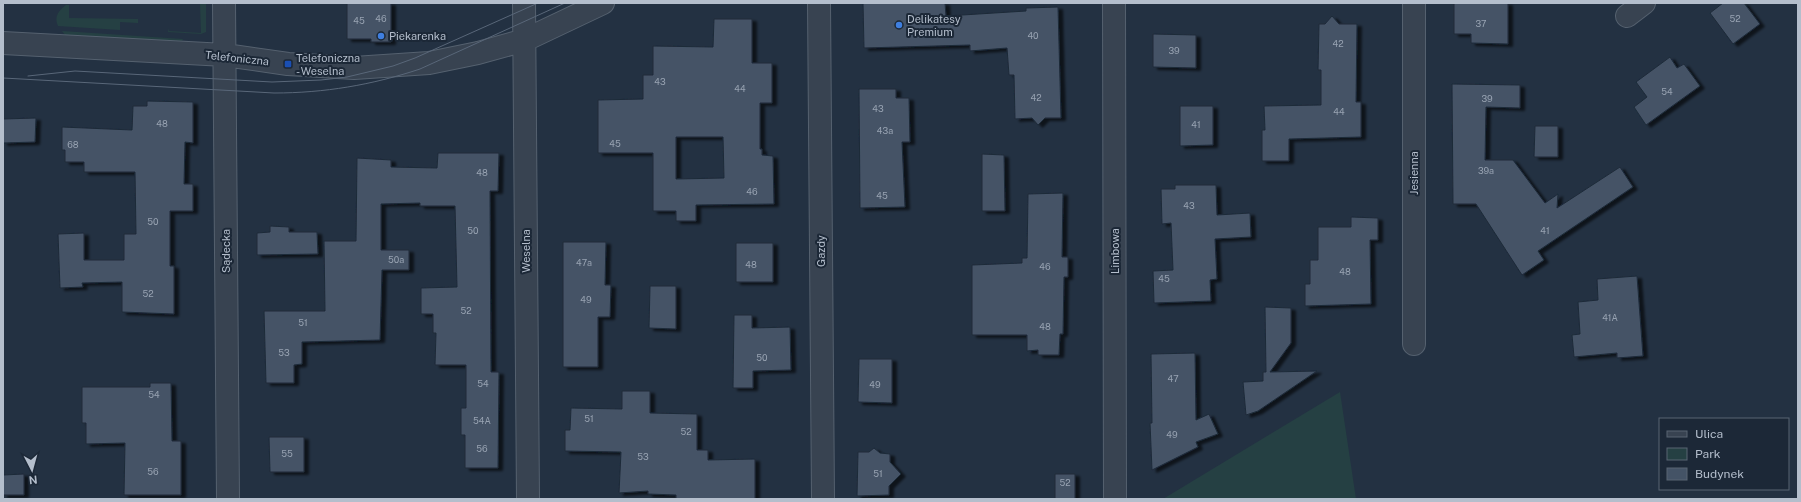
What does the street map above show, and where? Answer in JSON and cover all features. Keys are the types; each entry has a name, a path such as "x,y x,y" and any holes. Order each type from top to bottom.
{"street":[{"name":"Sądecka","path":"224,3 228,499"},
{"name":"Weselna","path":"524,3 528,499"},
{"name":"Telefoniczna","path":"3,44 225,55 288,64 354,68 429,63 478,53 525,40 603,3"},
{"name":"Gazdy","path":"820,3 823,499"},
{"name":"Limbowa","path":"1114,3 1115,499"},
{"name":"Jesienna","path":"1414,3 1414,344"},
{"path":"1627,16 1644,3"}],"green space":[{"path":"200,3 206,3 206,32 201,34 168,32 169,28 169,31 201,33"},
{"path":"66,5 69,5 69,18 138,19 138,23 120,22 120,30 58,26 56,20 58,14"},
{"path":"62,31 183,39 182,41 65,35"},
{"path":"1340,392 1356,499 1163,499"}],"building":[{"path":"347,3 391,3 391,42 371,42 371,39 347,39"},
{"path":"863,3 945,3 946,16 1026,11 1026,8 1058,7 1061,118 1045,118 1038,125 1032,118 1015,119 1014,75 1009,75 1007,48 970,51 970,45 864,48"},
{"path":"1454,3 1508,3 1508,44 1471,43 1471,34 1454,34"},
{"path":"1723,3 1744,3 1760,24 1733,44 1710,13"},
{"path":"1332,16 1339,24 1357,24 1356,102 1361,102 1361,137 1289,139 1289,161 1262,161 1262,130 1265,130 1264,106 1321,105 1321,70 1318,70 1319,24 1325,24"},
{"path":"714,19 752,19 752,63 772,63 772,103 760,103 760,149 762,149 762,155 773,156 774,204 696,205 696,221 676,221 676,211 653,211 653,153 598,153 598,100 643,99 643,75 653,75 653,46 713,47","holes":["676,137 723,137 724,178 676,179"]},
{"path":"1153,34 1196,35 1196,68 1153,67"},
{"path":"1670,57 1677,68 1684,64 1700,86 1646,125 1634,107 1647,97 1636,82"},
{"path":"1452,84 1520,85 1520,108 1486,107 1485,160 1513,160 1545,203 1558,194 1557,208 1620,167 1633,187 1538,251 1544,260 1522,275 1476,204 1453,204"},
{"path":"859,89 896,89 896,98 909,98 910,142 902,142 905,207 860,208"},
{"path":"147,101 193,102 193,143 185,142 184,184 193,184 193,211 170,211 170,266 174,266 174,314 122,312 122,282 82,283 83,287 60,288 58,234 84,233 84,260 124,260 124,234 136,234 135,172 84,172 84,162 65,162 65,150 62,150 62,127 132,130 133,106 147,106"},
{"path":"1180,106 1213,106 1213,145 1180,146"},
{"path":"36,118 35,142 3,143 3,119"},
{"path":"1535,126 1558,126 1558,157 1534,157"},
{"path":"438,153 499,153 498,191 490,191 491,372 499,372 498,468 465,468 465,435 461,435 461,408 466,408 466,365 435,365 436,333 433,333 433,314 421,314 421,288 457,287 455,206 420,206 420,203 381,204 381,250 409,250 409,270 382,270 380,340 302,342 302,364 294,365 294,383 266,383 264,311 325,311 324,241 356,241 357,158 391,160 391,167 437,168"},
{"path":"982,154 1004,155 1005,211 982,211"},
{"path":"1175,185 1216,185 1217,215 1250,213 1251,237 1215,239 1217,279 1210,280 1211,301 1154,303 1153,271 1173,270 1171,223 1162,224 1161,189 1175,189"},
{"path":"1063,193 1062,257 1068,257 1068,277 1064,277 1063,334 1060,334 1059,355 1038,355 1038,350 1027,351 1027,335 972,335 972,265 1022,263 1022,258 1027,258 1028,194"},
{"path":"1351,217 1378,218 1378,240 1370,240 1371,304 1305,306 1305,284 1310,284 1310,260 1318,260 1318,227 1351,227"},
{"path":"270,226 289,227 289,232 317,232 318,254 257,255 257,233 270,232"},
{"path":"563,242 606,242 605,285 611,285 610,317 598,317 598,367 563,367"},
{"path":"736,243 773,243 773,282 736,282"},
{"path":"1637,276 1643,356 1617,358 1617,353 1574,357 1572,335 1580,334 1578,302 1598,300 1597,279"},
{"path":"650,286 676,286 676,329 649,328"},
{"path":"1265,307 1291,308 1291,343 1270,372 1317,371 1258,411 1246,415 1243,382 1263,381 1263,372 1266,372"},
{"path":"734,315 752,315 752,328 790,327 791,370 753,371 753,388 733,388"},
{"path":"1195,353 1196,420 1209,414 1218,434 1196,442 1198,447 1152,470 1150,423 1152,423 1151,354"},
{"path":"859,359 892,359 892,403 858,402"},
{"path":"150,383 171,383 172,441 181,441 181,495 124,495 125,443 86,444 86,423 82,423 82,387 150,387"},
{"path":"622,391 650,391 650,413 697,414 697,450 708,450 708,460 755,459 755,499 676,499 676,495 648,494 648,491 619,493 621,452 565,451 565,430 570,430 571,408 622,409"},
{"path":"269,437 304,437 304,472 270,472"},
{"path":"874,448 880,453 890,454 890,462 901,474 889,486 889,495 857,496 858,452 869,452"},
{"path":"24,474 24,495 3,495 3,475"},
{"path":"1055,474 1075,474 1075,499 1055,499"}],"tram line":[{"path":"28,76 75,71 272,82 321,80 347,77 393,66 415,58 538,3"},
{"path":"3,78 274,93 330,90 384,80 420,69 565,3"}],"place":[{"name":"Delikatesy Premium","path":"899,25"},
{"name":"Piekarenka","path":"381,36"},
{"name":"Telefoniczna - Weselna","path":"288,64"}]}
